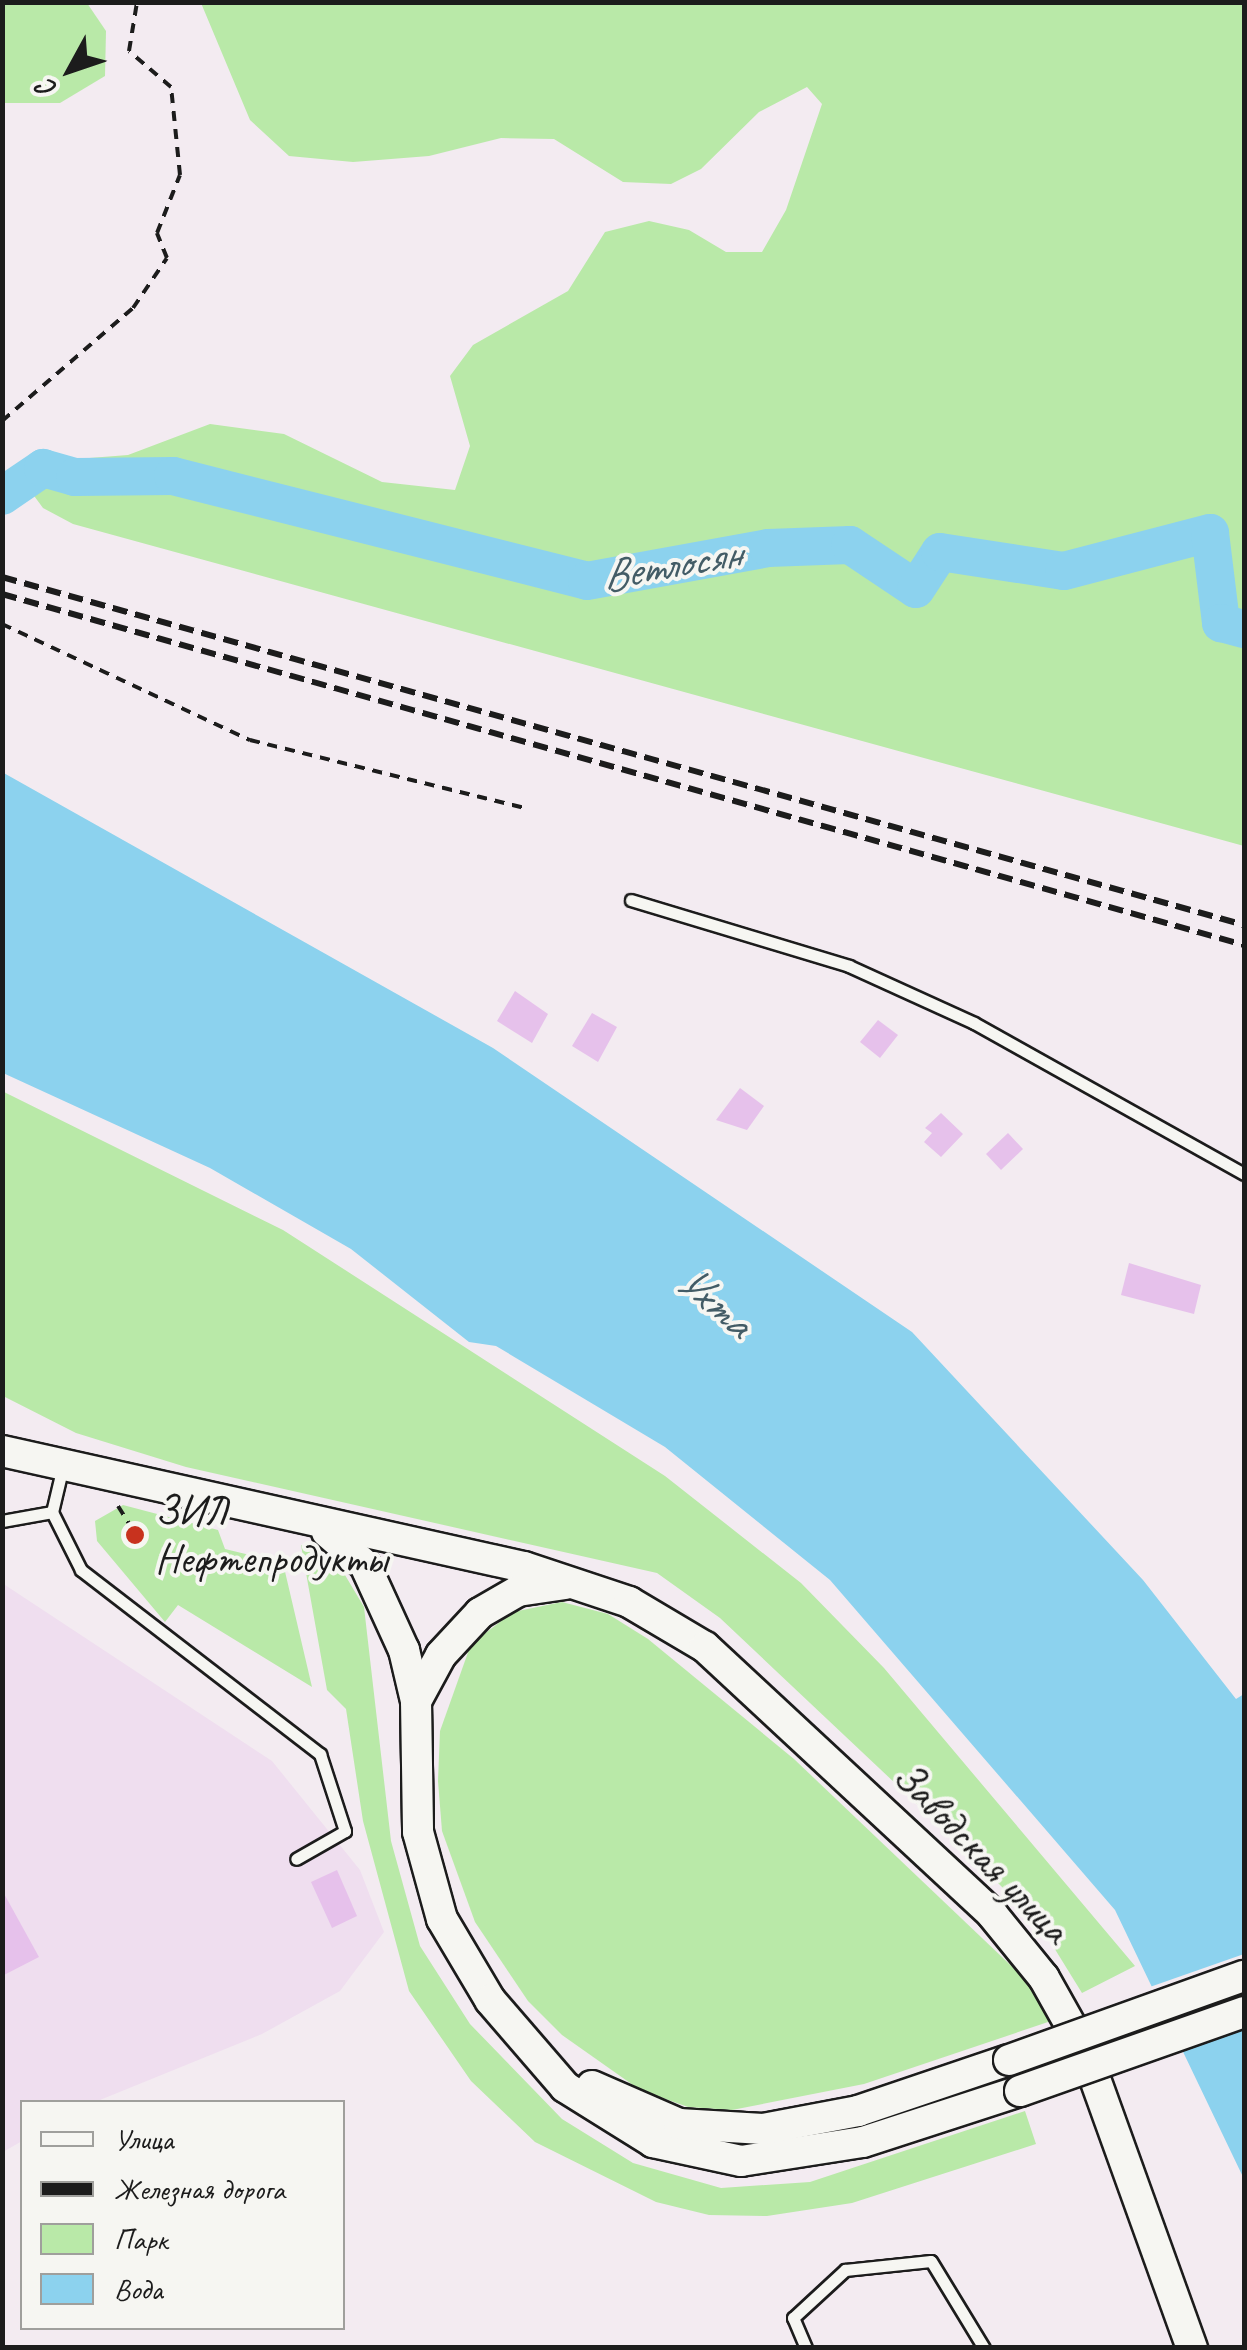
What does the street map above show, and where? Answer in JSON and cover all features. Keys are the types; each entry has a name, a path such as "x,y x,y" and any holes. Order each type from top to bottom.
{"street":[{"path":"2,1450 588,1587"},
{"path":"311,1524 347,1545 379,1588 416,1701 414,1788 426,1875 452,1940 490,2000 578,2098 638,2135 704,2156 761,2160 830,2150 1020,2091 1244,2012"},
{"path":"416,1701 440,1656 492,1605 532,1586 588,1587"},
{"name":"Заводская улица","path":"588,1587 669,1623 739,1674 1019,1946 1085,2052 1192,2348"},
{"path":"490,2000 588,2084 696,2128 826,2120 1010,2060 1244,1976"}],"lane":[{"path":"632,900 866,974 974,1023 1244,1174"},
{"path":"63,1466 52,1512 81,1570 320,1754 345,1831 296,1860"},
{"path":"2,1521 52,1512"},
{"path":"806,2348 793,2318 844,2270 931,2262 984,2348"}],"path":[{"path":"2,421 132,308 168,258 158,233 180,175 171,87 129,51 137,2"},
{"path":"2,624 250,740 524,808"},
{"path":"118,1506 132,1528"}],"shaded area":[{"path":"2,1583 272,1761 360,1870 384,1932 340,1991 262,2034 100,2100 20,2100 20,2142 3,2152"}],"green space":[{"path":"2,3 87,3 106,31 105,76 60,103 3,103"},
{"path":"201,3 1244,3 1244,846 73,524 43,508 29,489 38,462 128,455 210,424 284,434 382,482 455,490 470,446 450,376 473,345 568,291 605,232 649,221 689,230 726,252 762,252 786,210 822,104 807,87 759,112 701,169 671,184 623,182 554,139 501,138 429,156 353,162 289,156 250,120"},
{"path":"2,1091 283,1230 665,1476 801,1583 884,1668 1135,1966 1082,1993 1040,1925 950,1835 720,1618 657,1573 186,1467 76,1433 3,1396"},
{"path":"123,1505 218,1530 225,1549 283,1563 312,1687 178,1605 165,1622 97,1541 95,1521"},
{"path":"301,1545 342,1570 364,1607 391,1841 420,1946 470,2024 562,2119 633,2163 721,2188 810,2182 1025,2111 1036,2144 852,2203 767,2216 709,2215 656,2202 535,2142 471,2081 409,1991 363,1821 346,1709 327,1690"},
{"path":"562,1602 608,1614 648,1639 794,1759 1025,1979 1054,2020 864,2084 732,2110 688,2107 640,2090 562,2035 528,2001 475,1922 442,1831 438,1781 440,1731 471,1644 513,1612"}],"water":[{"name":"Ухта","path":"2,772 493,1048 912,1332 1143,1580 1236,1699 1244,1694 1244,2179 1115,1910 830,1580 665,1447 496,1346 469,1342 351,1249 210,1168 3,1073"}],"pier":[{"path":"1244,1954 1244,2028 1178,2051 1147,1988"}],"building":[{"path":"515,991 548,1014 532,1043 497,1021"},
{"path":"592,1013 617,1027 598,1062 572,1046"},
{"path":"878,1020 898,1035 880,1058 860,1042"},
{"path":"740,1088 764,1106 747,1130 716,1120"},
{"path":"941,1113 963,1134 941,1157 924,1142 932,1133 925,1128"},
{"path":"1008,1133 1023,1149 1001,1170 986,1154"},
{"path":"1129,1263 1201,1285 1194,1314 1121,1295"},
{"path":"337,1870 357,1916 332,1928 311,1882"},
{"path":"2,1890 39,1957 2,1976"}],"waterway":[{"name":"Ветлосян","path":"2,496 43,468 75,477 173,476 587,581 768,548 850,545 916,589 940,552 1064,571 1210,533 1221,623 1244,629"}],"railway":[{"path":"2,577 1244,925"},
{"path":"2,594 1244,945"}],"place":[{"name":"ЗИЛ Нефтепродукты","path":"135,1535"}]}
